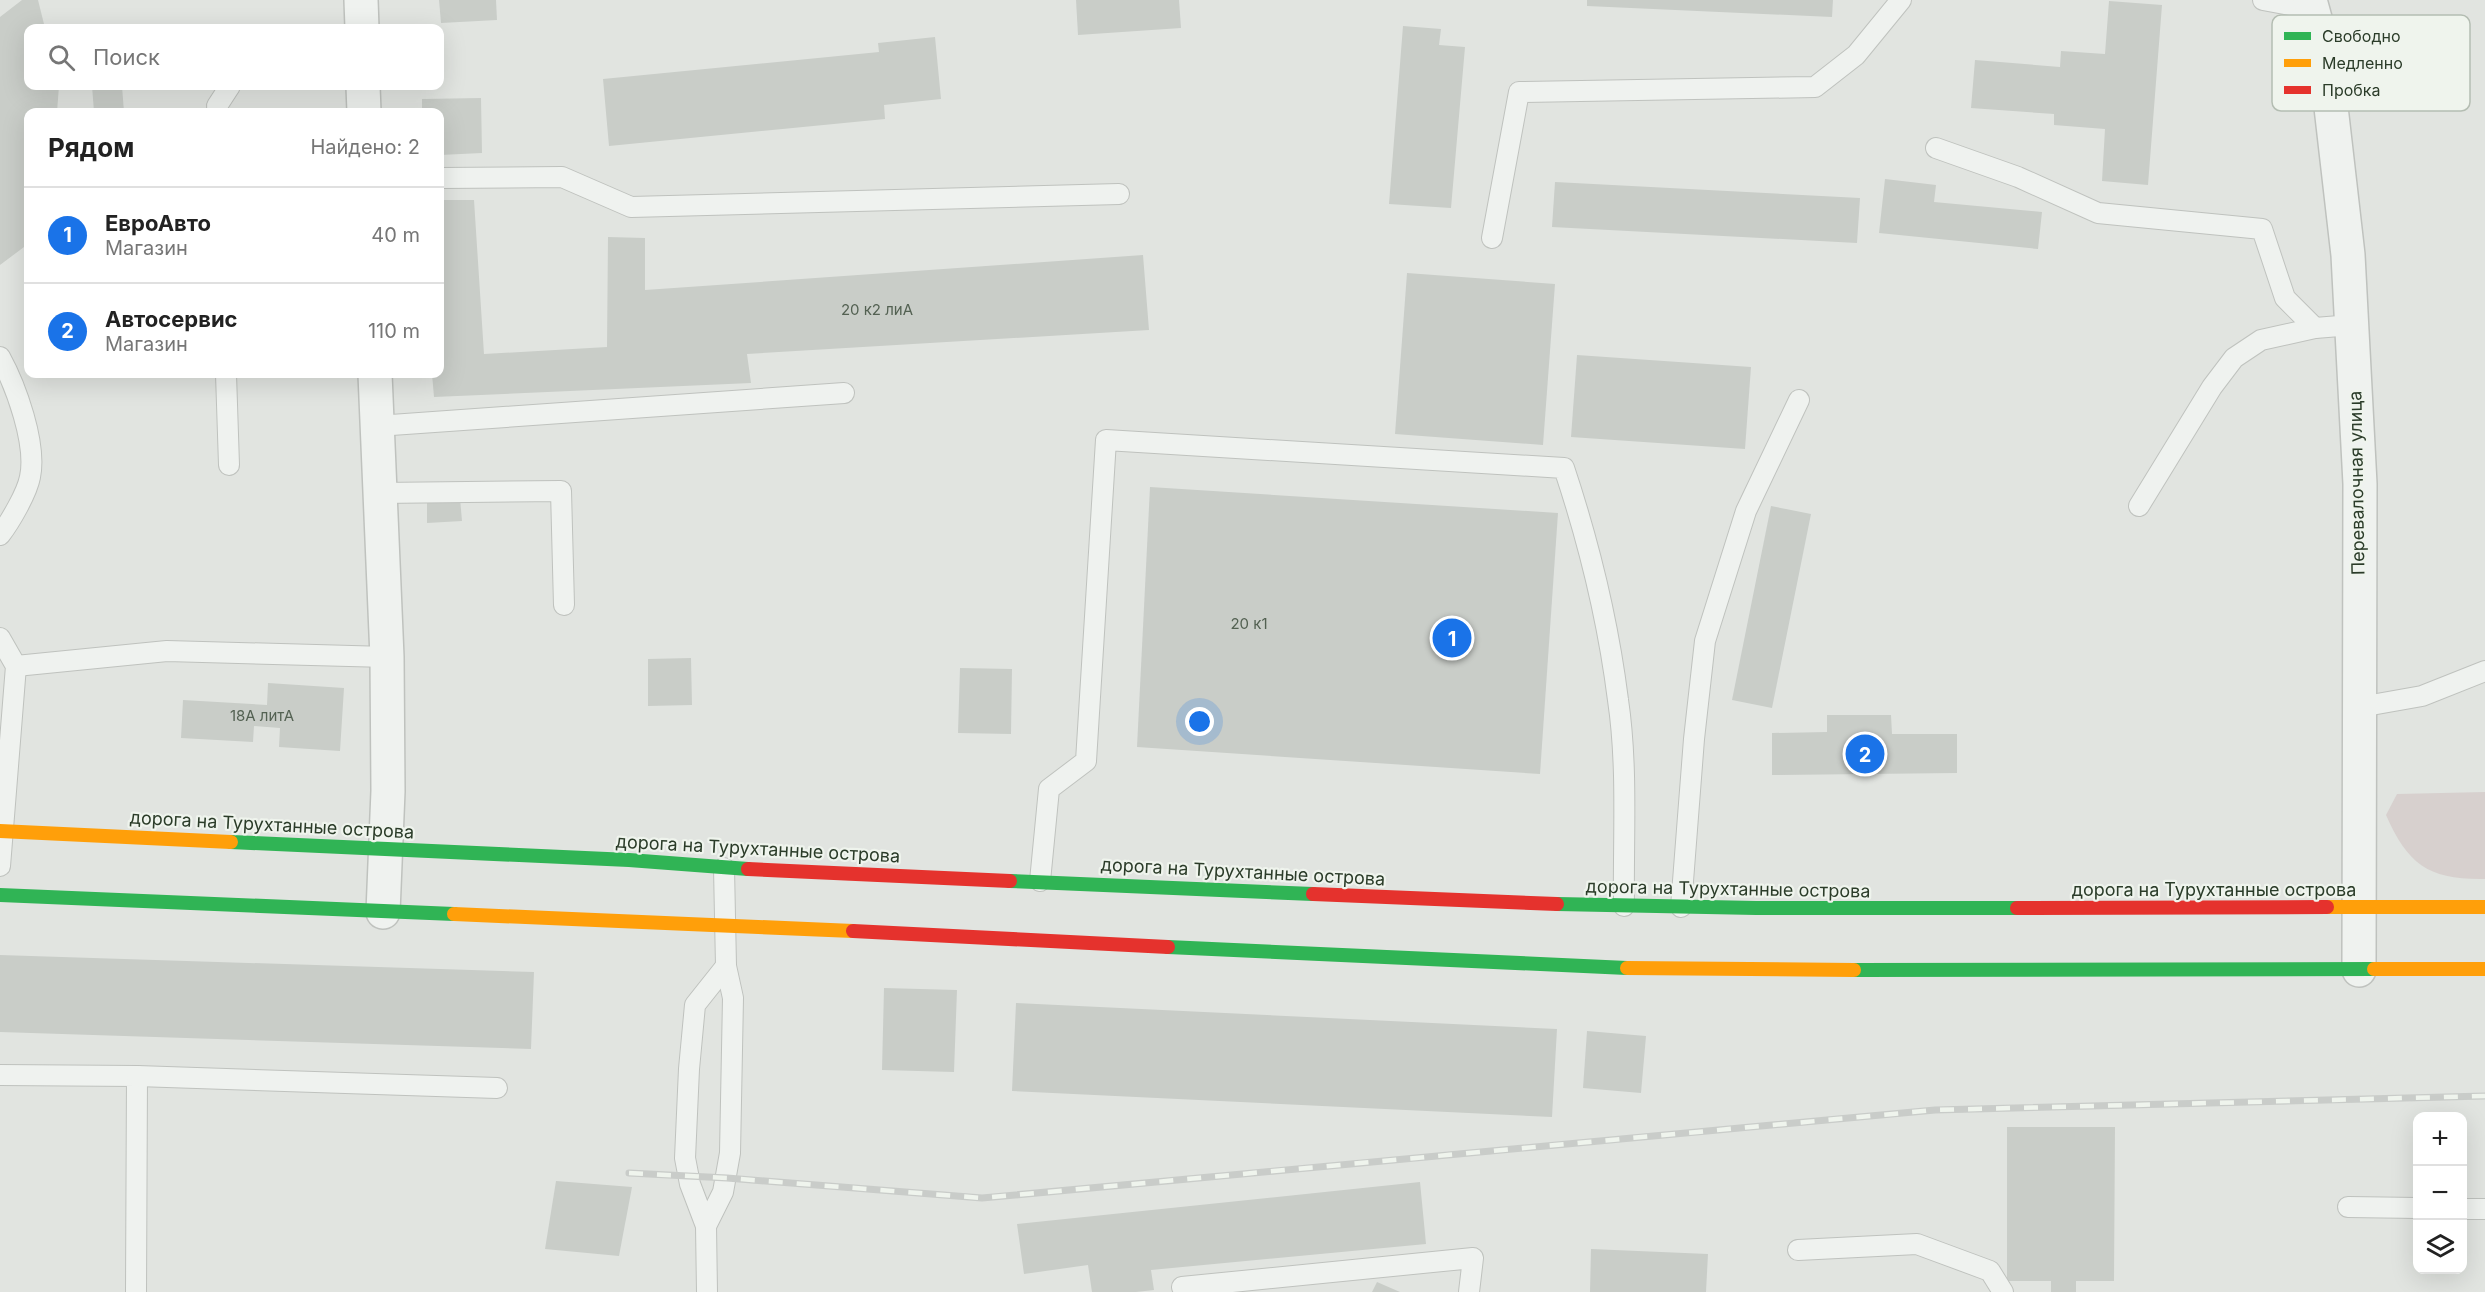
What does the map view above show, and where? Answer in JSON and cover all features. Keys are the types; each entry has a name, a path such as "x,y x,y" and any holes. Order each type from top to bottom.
{"street":[{"path":"361,0 362,24"},
{"path":"363,90 364,108"},
{"name":"Перевалочная улица","path":"2331,111 2348,255 2360,484 2359,970"},
{"path":"375,378 387,657 386,849 383,912"},
{"name":"дорога на Турухтанные острова","path":"2,831 629,860 724,868 1624,906 2485,907"},
{"path":"0,895 724,925 1558,967 1764,970 2485,969"}],"lane":[{"path":"1492,238 1519,92 1815,87 1857,55 1901,0"},
{"path":"2263,0 2311,5"},
{"path":"218,108 228,90"},
{"path":"1936,148 2018,177 2098,213 2262,229 2285,298 2315,328"},
{"path":"444,178 562,177 631,207 1119,194"},
{"path":"2139,506 2212,387 2234,358 2261,340 2315,328 2352,325"},
{"path":"0,357 10,375 28,432 30,477 8,524 0,535"},
{"path":"226,378 229,465"},
{"path":"377,426 844,393"},
{"path":"1681,907 1694,739 1705,641 1746,511 1799,399"},
{"path":"1040,880 1049,789 1086,761 1106,440 1564,468 1587,537 1618,700 1623,783 1624,906"},
{"path":"380,493 561,490 564,605"},
{"path":"0,638 16,666 0,866"},
{"path":"16,666 168,651 387,657"},
{"path":"2360,707 2422,696 2485,670"},
{"path":"706,1226 723,1192 730,1153 733,998 726,966 724,868"},
{"path":"707,1292 706,1226 690,1184 685,1158 689,1069 695,1005 726,966"},
{"path":"0,1075 137,1076 496,1088"},
{"path":"136,1292 137,1076"},
{"path":"2348,1207 2413,1208"},
{"path":"2467,1209 2485,1209"},
{"path":"1798,1250 1917,1244 1990,1271 2003,1292"},
{"path":"1182,1287 1473,1258 1469,1292"}],"shaded area":[{"path":"2485,792 2485,879 2449,876 2423,866 2403,846 2386,815 2397,794"}],"building":[{"path":"22,0 38,0 44,24 24,24 24,90 59,90 57,108 24,108 24,247 0,265 0,17"},
{"path":"439,0 496,0 497,20 441,23"},
{"path":"1076,0 1179,0 1181,28 1078,35"},
{"path":"1587,0 1833,0 1832,17 1587,6"},
{"path":"2109,1 2162,5 2148,185 2102,181 2105,129 2054,125 2054,114 1971,108 1975,60 2060,67 2061,51 2105,54"},
{"path":"1403,26 1441,29 1439,45 1465,47 1451,208 1389,204"},
{"path":"935,37 941,99 884,105 885,119 609,146 603,79 879,52 878,43"},
{"path":"92,90 122,90 124,108 94,108"},
{"path":"481,98 482,153 444,155 444,108 422,108 422,99"},
{"path":"1885,179 1936,185 1934,202 2042,212 2038,249 1879,233"},
{"path":"1555,182 1860,198 1857,243 1552,227"},
{"path":"444,200 474,200 484,354 607,347 608,237 645,238 645,290 1143,255 1149,330 747,354 751,383 434,397 432,378 444,378"},
{"path":"1407,273 1555,284 1543,445 1395,434"},
{"path":"1577,355 1751,367 1745,449 1571,437"},
{"path":"1150,487 1558,513 1540,774 1137,747"},
{"path":"460,498 462,521 427,523 427,500"},
{"path":"1771,506 1811,514 1772,708 1732,700"},
{"path":"691,658 692,705 648,706 648,659"},
{"path":"960,668 1012,669 1011,734 958,733"},
{"path":"268,683 344,688 340,751 279,747 280,728 254,726 253,742 181,738 183,700 267,705"},
{"path":"1827,715 1891,715 1892,734 1957,734 1957,773 1772,775 1772,733 1827,732"},
{"path":"0,955 534,972 531,1049 0,1032"},
{"path":"884,988 957,990 954,1072 882,1070"},
{"path":"1016,1003 1557,1029 1552,1117 1012,1091"},
{"path":"1587,1031 1646,1036 1641,1093 1583,1088"},
{"path":"2007,1127 2115,1127 2114,1281 2076,1281 2076,1292 2051,1292 2051,1281 2007,1281"},
{"path":"556,1181 632,1187 619,1256 545,1249"},
{"path":"1420,1182 1426,1244 1151,1270 1154,1290 1136,1292 1092,1292 1088,1265 1024,1274 1017,1224"},
{"path":"1591,1249 1708,1254 1706,1292 1590,1292"},
{"path":"1377,1282 1400,1292 1372,1292"}],"railway":[{"path":"629,1173 727,1178 982,1198 1935,1110 2485,1096"}],"traffic: fast":[{"path":"231,842 629,860 748,869"},
{"path":"1010,881 1313,894"},
{"path":"0,895 454,914"},
{"path":"1557,904 1756,908 2017,908"},
{"path":"1168,947 1627,968"},
{"path":"1854,970 2374,969"}],"traffic: slow":[{"path":"0,831 231,842"},
{"path":"2327,907 2485,907"},
{"path":"454,914 853,931"},
{"path":"1627,968 1854,970"},
{"path":"2374,969 2485,969"}],"traffic: jam":[{"path":"748,869 1010,881"},
{"path":"1313,894 1557,904"},
{"path":"2017,908 2327,907"},
{"path":"853,931 1168,947"}],"place":[{"name":"ЕвроАвто","path":"1452,638"},
{"name":"Автосервис","path":"1865,754"}]}
